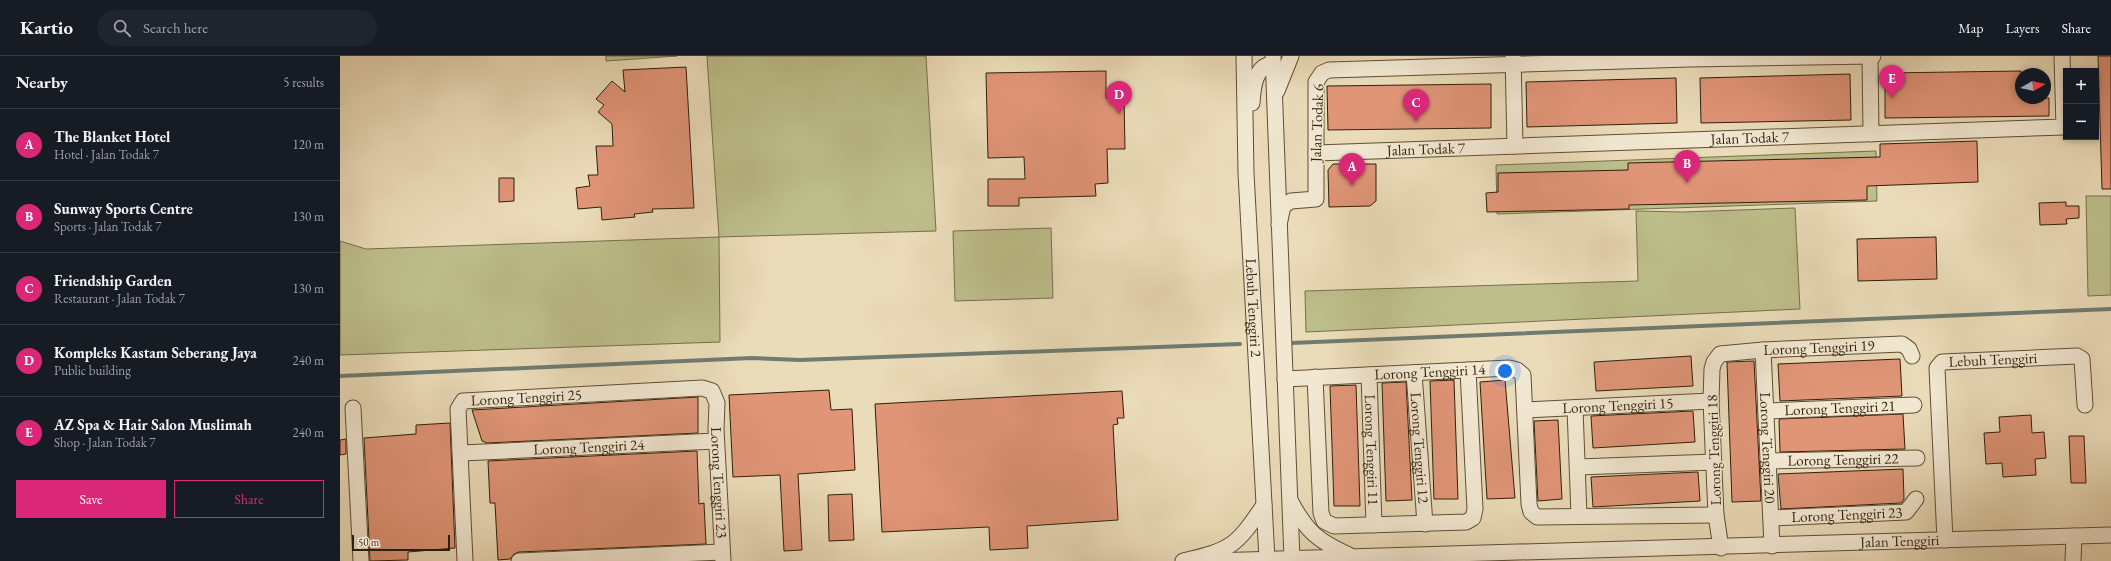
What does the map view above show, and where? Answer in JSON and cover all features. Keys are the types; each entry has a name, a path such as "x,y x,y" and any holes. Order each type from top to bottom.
{"street":[{"name":"Lebuh Tenggiri 2","path":"1244,56 1246,173 1267,560"},
{"path":"1274,97 1291,56"},
{"path":"1871,56 1871,134"},
{"name":"Jalan Todak 6","path":"1279,225 1283,206 1291,201 1316,199 1316,82 1322,73 1329,70 1513,60 1871,56"},
{"name":"Jalan Todak 7","path":"1316,153 2064,127 2062,56"},
{"name":"Lebuh Tenggiri 2","path":"1273,60 1292,559"},
{"path":"1246,173 1253,91 1261,69 1273,60"},
{"path":"1513,60 1515,146"},
{"name":"Lorong Tenggiri 19","path":"1720,354 1763,350 1902,344 1909,349 1912,356"},
{"name":"Lorong Tenggiri 20","path":"1763,350 1772,546"},
{"name":"Lorong Tenggiri 18","path":"1720,354 1714,362 1712,369 1711,401 1716,515 1721,548"},
{"name":"Lebuh Tenggiri","path":"1945,540 1937,368 1942,362 2077,356 2082,359 2085,405"},
{"path":"1315,378 1321,513 1324,521 1334,526 1466,522 1473,518 1475,509 1468,370"},
{"name":"Lorong Tenggiri 14","path":"1285,379 1468,370 1517,370 1523,374 1529,504 1531,512 1537,517 1579,516"},
{"name":"Lorong Tenggiri 12","path":"1414,373 1425,524"},
{"name":"Lorong Tenggiri 11","path":"1369,375 1374,525"},
{"name":"Lorong Tenggiri 25","path":"465,561 462,453 458,408 463,401 702,388 712,391 717,403"},
{"name":"Lorong Tenggiri 15","path":"1525,410 1711,401"},
{"name":"Lorong Tenggiri 23","path":"717,403 716,441 722,556"},
{"name":"Lorong Tenggiri 21","path":"1766,411 1914,405"},
{"path":"353,408 361,561"},
{"path":"1575,408 1579,516 1716,515"},
{"name":"Lorong Tenggiri 24","path":"462,453 716,441"},
{"name":"Lorong Tenggiri 22","path":"1768,461 1917,458"},
{"path":"1578,467 1714,462"},
{"path":"1265,523 1275,523 1281,519 1290,499"},
{"path":"1290,499 1302,522 1312,533 1326,544 1353,557"},
{"name":"Lorong Tenggiri 23","path":"1771,518 1906,512 1916,499"},
{"path":"1183,561 1212,554 1230,546 1243,535 1264,505"},
{"name":"Jalan Tenggiri","path":"1209,561 1353,557 1639,555 1721,548 2111,535"},
{"path":"2073,561 2074,536"},
{"path":"519,561 722,556"}],"green space":[{"path":"606,56 677,56 606,61"},
{"path":"707,56 926,56 936,231 719,237"},
{"path":"1876,151 1877,201 1497,214 1496,165"},
{"path":"2086,196 2111,196 2111,295 2088,296"},
{"path":"1795,208 1800,309 1306,332 1305,291 1638,281 1636,211 1683,212"},
{"path":"1051,228 1053,298 955,301 953,231"},
{"path":"719,237 720,342 340,355 340,241 366,249"}],"building":[{"path":"2098,56 2111,56 2111,189 2102,189"},
{"path":"686,67 694,208 652,209 653,212 634,214 635,217 602,220 601,207 578,209 576,188 590,186 588,175 598,175 596,146 613,146 612,124 598,112 604,105 596,99 612,81 625,92 623,70"},
{"path":"1106,71 1106,98 1124,98 1125,149 1107,149 1108,183 1095,184 1096,196 1019,198 1019,206 988,206 988,179 1025,179 1024,157 988,158 986,73"},
{"path":"2015,71 2015,104 2049,104 2049,116 1885,118 1885,73"},
{"path":"1850,74 1851,120 1701,123 1700,78"},
{"path":"1676,78 1677,123 1527,127 1526,82"},
{"path":"1491,84 1491,128 1328,130 1327,86"},
{"path":"1977,141 1978,182 1867,186 1867,200 1629,205 1629,209 1487,212 1486,193 1498,192 1498,173 1628,170 1628,163 1880,157 1880,144"},
{"path":"1333,164 1376,164 1376,201 1370,206 1329,207 1328,170"},
{"path":"499,178 514,178 514,201 499,202"},
{"path":"2066,202 2066,206 2079,206 2079,218 2066,219 2067,224 2040,225 2039,203"},
{"path":"1936,237 1937,279 1858,281 1857,239"},
{"path":"1691,356 1693,386 1596,391 1594,362"},
{"path":"1900,359 1902,396 1780,401 1778,364"},
{"path":"1754,361 1761,501 1732,502 1727,362"},
{"path":"1454,380 1458,499 1434,499 1430,381"},
{"path":"1505,380 1515,498 1487,499 1480,382"},
{"path":"1406,382 1412,500 1386,501 1382,383"},
{"path":"1356,385 1360,506 1334,506 1330,386"},
{"path":"829,390 831,410 852,409 855,470 798,474 802,550 784,551 780,475 733,477 729,395"},
{"path":"1122,391 1124,418 1117,418 1118,424 1113,425 1118,520 1027,526 1028,548 990,550 989,527 882,532 875,404"},
{"path":"698,397 698,433 487,443 482,441 472,410"},
{"path":"1693,411 1695,442 1593,448 1591,416"},
{"path":"1903,414 1905,449 1780,452 1780,419"},
{"path":"2031,415 2032,433 2044,432 2046,458 2035,459 2036,475 2003,477 2002,463 1986,464 1984,433 2000,432 1999,417"},
{"path":"1558,420 1562,499 1538,501 1534,421"},
{"path":"450,423 455,548 408,552 408,560 370,561 364,438 416,434 416,425"},
{"path":"2069,436 2084,436 2086,483 2071,483"},
{"path":"346,439 346,454 340,455 340,440"},
{"path":"697,451 699,504 704,503 706,544 519,552 514,554 510,559 498,560 495,503 490,503 488,461"},
{"path":"1903,469 1904,499 1901,503 1781,509 1778,474"},
{"path":"1698,472 1700,501 1593,507 1591,477"},
{"path":"852,494 854,540 829,541 828,495"}],"waterway":[{"path":"1291,343 2111,309"},
{"path":"340,376 752,358 800,360 1240,344"}],"place":[{"name":"AZ Spa & Hair Salon Muslimah","path":"1892,98"},
{"name":"Kompleks Kastam Seberang Jaya","path":"1119,114"},
{"name":"Friendship Garden","path":"1416,122"},
{"name":"Sunway Sports Centre","path":"1687,183"},
{"name":"The Blanket Hotel","path":"1352,186"}]}
